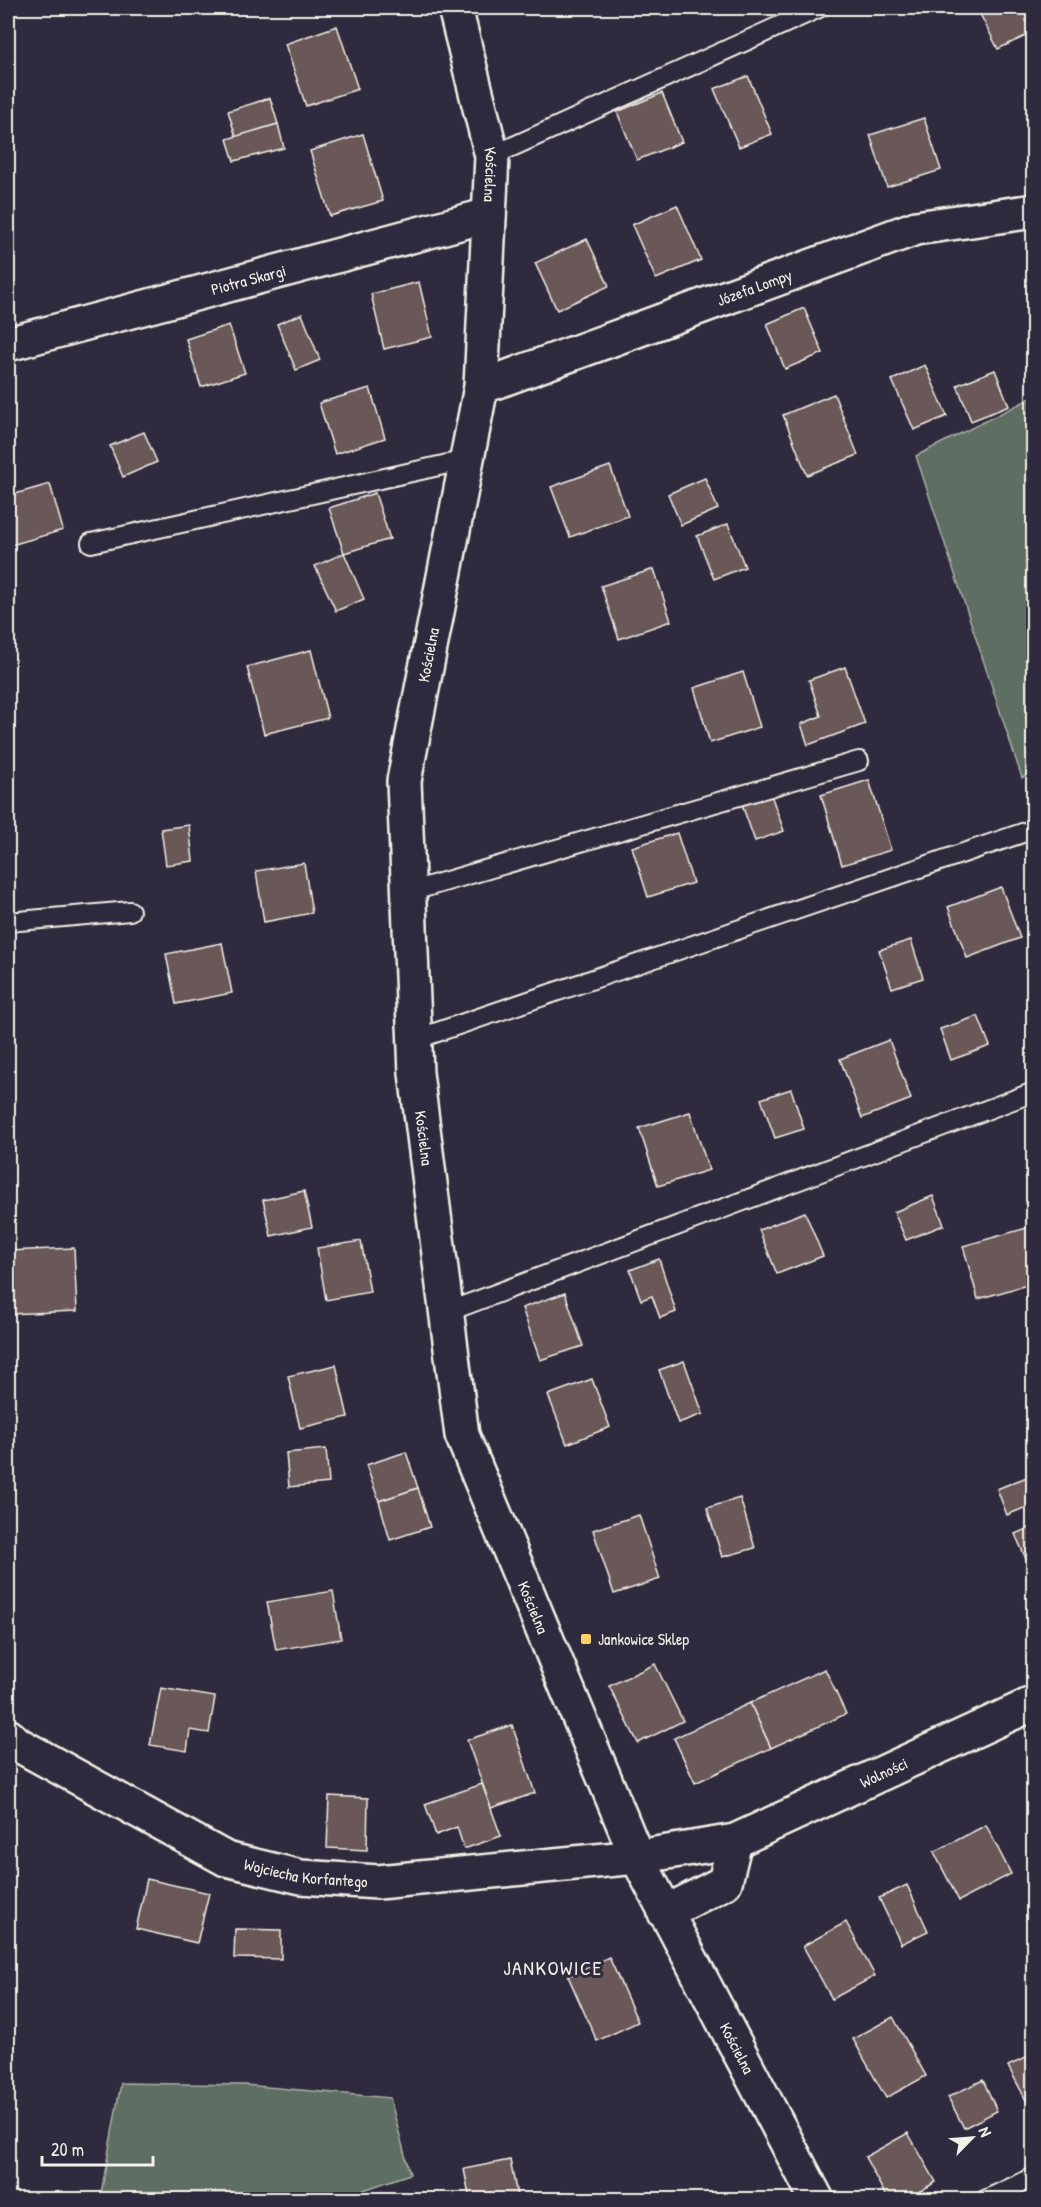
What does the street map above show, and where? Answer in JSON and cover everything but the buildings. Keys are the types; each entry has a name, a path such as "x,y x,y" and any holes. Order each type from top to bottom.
{"street":[{"name":"Kościelna","path":"455,8 492,156 481,387 404,781 416,1073 462,1435 637,1857 817,2199"},
{"name":"Józefa Lompy","path":"481,387 916,228 1034,211"},
{"name":"Piotra Skargi","path":"8,344 489,215"},
{"name":"Wolności","path":"637,1857 735,1841 1034,1703"},
{"name":"Wojciecha Korfantego","path":"8,1736 81,1780 226,1859 301,1877 378,1882 637,1857"},
{"path":"665,1913 725,1882 735,1841"}],"lane":[{"path":"492,156 819,8"},
{"path":"92,543 466,460"},
{"path":"409,892 859,761"},
{"path":"414,1040 1034,829"},
{"path":"8,922 130,911"},
{"path":"447,1312 1034,1092"},
{"path":"985,2199 1034,2177"}],"green space":[{"path":"1033,397 1034,772 1022,778 916,456"},
{"path":"121,2083 245,2085 390,2098 410,2174 338,2199 100,2199"}],"place":[{"name":"Jankowice Sklep","path":"586,1639"}],"district":[{"name":"JANKOWICE","path":"553,1968"}]}
